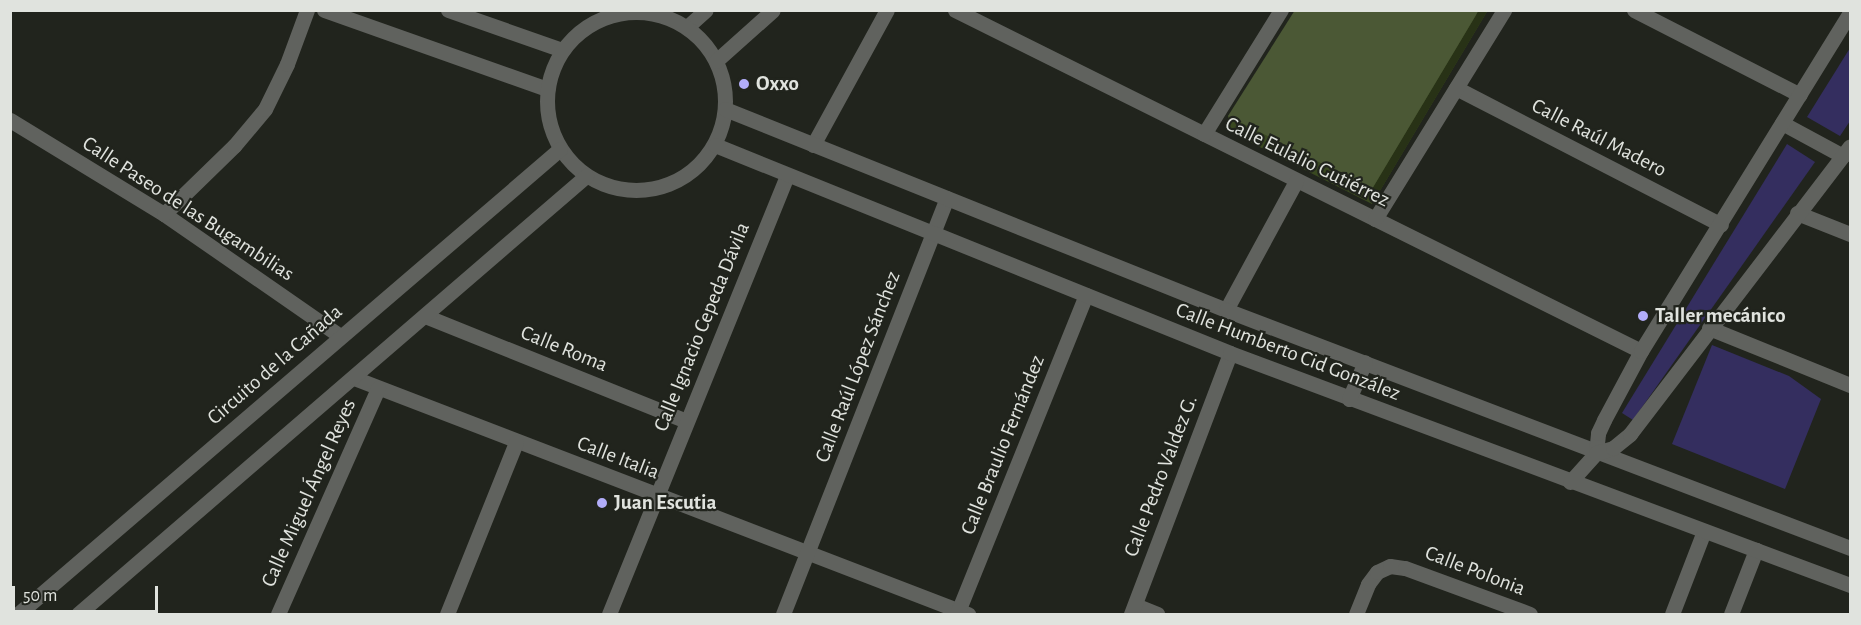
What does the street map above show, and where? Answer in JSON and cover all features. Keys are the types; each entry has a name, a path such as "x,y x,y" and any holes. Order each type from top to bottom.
{"street":[{"path":"164,214 234,146 265,110 287,64 306,10"},
{"path":"324,10 547,89"},
{"path":"448,10 562,50"},
{"path":"687,27 706,10"},
{"path":"716,60 773,10"},
{"path":"813,145 887,10"},
{"name":"Calle Eulalio Gutiérrez","path":"954,10 1641,351"},
{"path":"1204,134 1281,10"},
{"path":"1376,219 1504,10"},
{"path":"1634,10 1800,95"},
{"path":"634,11 661,15 687,27 704,42 716,60 724,84 725,109 722,127 715,145 696,168 662,187 642,191 613,189 586,176 560,149 552,133 547,111 547,89 552,69 562,50 581,30 606,16 634,11"},
{"path":"1596,453 1598,433 1641,351 1851,13"},
{"name":"Calle Raúl Madero","path":"1456,88 1721,225"},
{"name":"Calle Humberto Cid González","path":"725,109 1226,310 1851,549"},
{"name":"Calle Paseo de las Bugambilias","path":"10,120 164,214 340,336"},
{"path":"1570,482 1596,453 1613,448 1630,434 1797,213 1847,151 1782,123"},
{"name":"Calle Humberto Cid González","path":"715,145 1230,353 1570,482 1851,585"},
{"name":"Circuito de la Cañada","path":"18,615 560,149"},
{"path":"78,615 586,176"},
{"name":"Calle Ignacio Cepeda Dávila","path":"609,615 686,421 788,176"},
{"path":"1226,310 1296,181"},
{"name":"Calle Raúl López Sánchez","path":"783,615 947,198"},
{"path":"1797,213 1851,234"},
{"name":"Calle Braulio Fernández","path":"961,613 1086,295"},
{"name":"Calle Roma","path":"425,316 686,421"},
{"path":"1709,328 1851,385"},
{"name":"Calle Pedro Valdez G.","path":"1133,610 1230,353"},
{"path":"1349,399 1365,362"},
{"name":"Calle Italia","path":"354,378 961,613"},
{"name":"Calle Miguel Ángel Reyes","path":"278,615 378,388"},
{"path":"447,615 516,442"},
{"path":"1672,615 1704,531"},
{"path":"1731,615 1756,550"},
{"name":"Calle Polonia","path":"1356,615 1368,584 1377,572 1390,566 1405,568 1530,615"},
{"path":"1133,610 1158,615"}],"shaded area":[{"path":"1850,48 1850,121 1840,136 1807,117"},
{"path":"1787,144 1815,162 1633,420 1622,413"},
{"path":"1712,345 1789,376 1821,399 1785,489 1672,444"}],"building":[{"path":"1295,10 1479,10 1372,189 1228,116"}],"place":[{"name":"Oxxo","path":"744,84"},
{"name":"Taller mecánico","path":"1643,316"},
{"name":"Juan Escutia","path":"602,503"}]}
